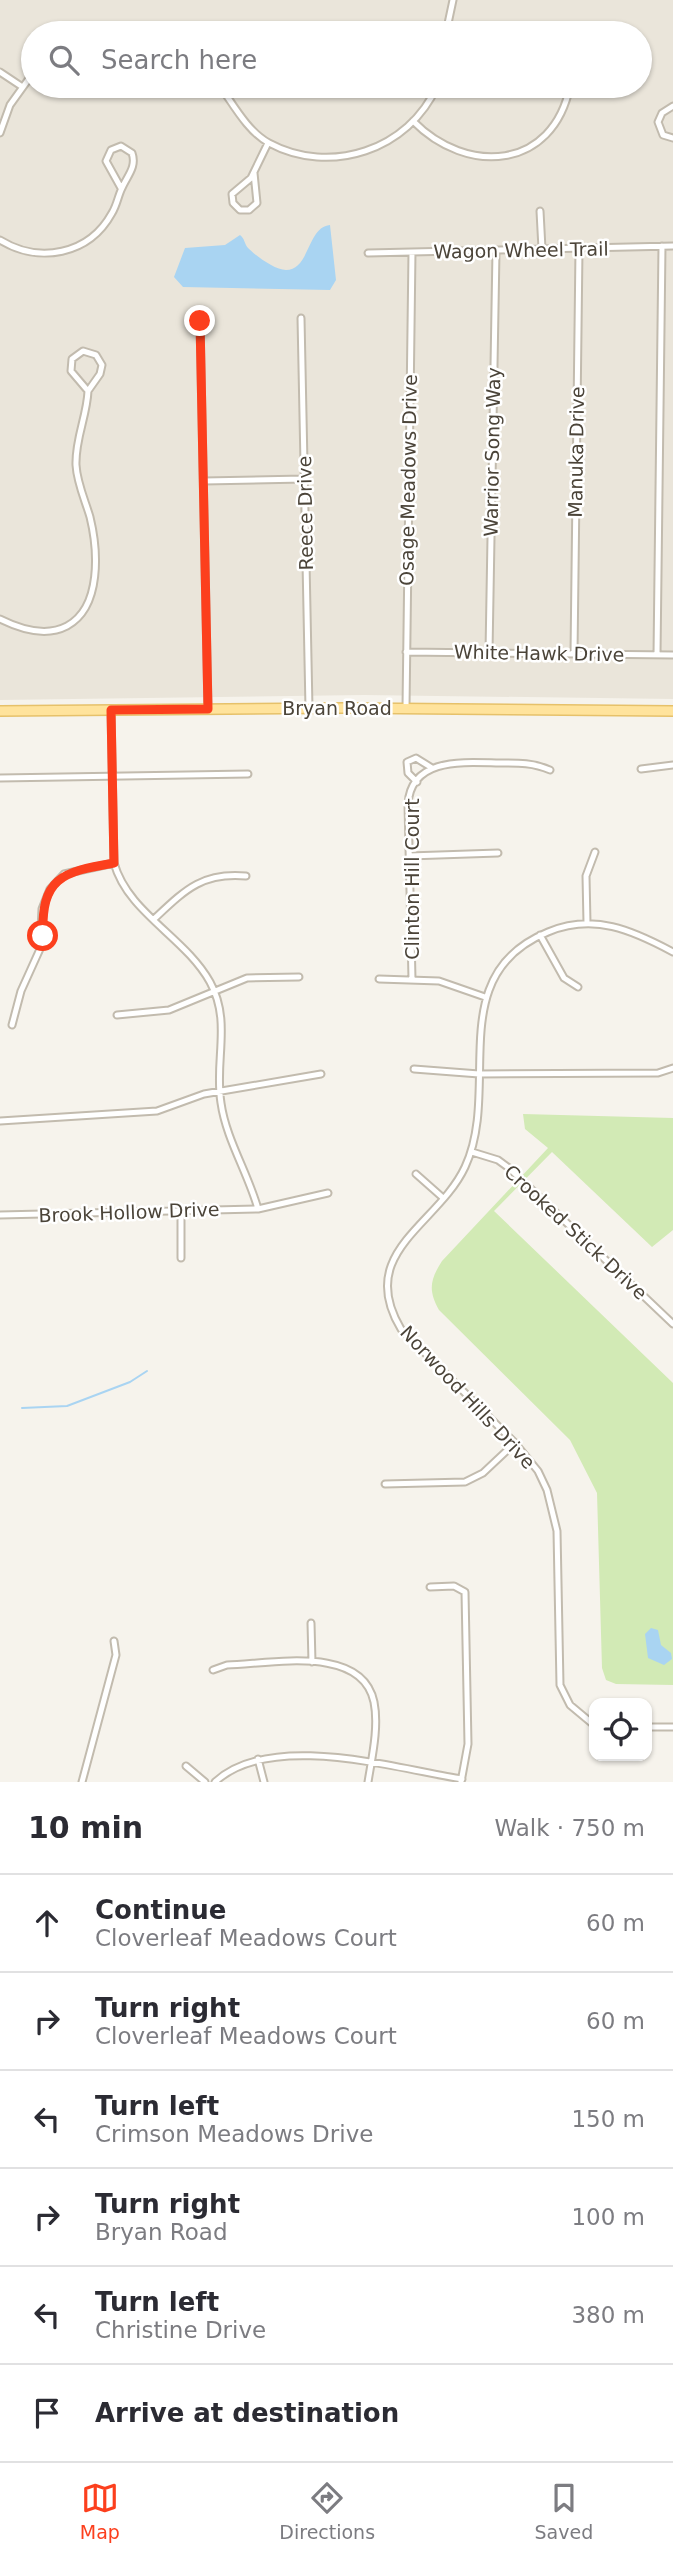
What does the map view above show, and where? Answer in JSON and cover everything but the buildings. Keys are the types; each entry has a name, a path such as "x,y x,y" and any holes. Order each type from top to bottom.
{"main road":[{"name":"Bryan Road","path":"0,711 406,708 673,711"}],"street":[{"path":"449,21 453,0"},
{"path":"0,72 21,86 6,113 0,133"},
{"path":"229,98 242,117 268,143 315,156 344,157 382,144 413,121 429,98"},
{"path":"413,121 436,142 459,153 489,158 528,147 552,126 564,108 567,98"},
{"path":"673,106 662,113 658,122 663,135 673,138"},
{"path":"254,173 257,203 249,210 240,209 233,203 233,192 254,173 268,143"},
{"path":"0,240 34,253 74,248 102,228 113,212 134,159 129,149 118,146 109,152 106,161 121,188"},
{"path":"540,211 542,249"},
{"path":"657,655 662,246"},
{"name":"Wagon Wheel Trail","path":"368,253 673,246"},
{"name":"Manuka Drive","path":"574,654 579,249"},
{"name":"Warrior Song Way","path":"489,652 496,251"},
{"name":"Osage Meadows Drive","path":"406,708 412,252"},
{"name":"Reece Drive","path":"301,318 309,708"},
{"path":"200,321 208,709"},
{"path":"0,619 30,630 51,630 69,625 88,605 94,580 93,539 79,483 76,455 88,391 100,374 102,366 96,355 83,351 72,359 71,371 88,391"},
{"path":"204,481 304,479"},
{"name":"White Hawk Drive","path":"405,652 673,655"},
{"path":"111,710 114,863 124,887 205,975 214,991 222,1024 220,1093 224,1116 258,1209"},
{"name":"Clinton Hill Court","path":"417,782 408,773 407,762 416,758 432,768"},
{"name":"Clinton Hill Court","path":"412,979 409,799 417,782 432,768 450,762 536,764 550,770"},
{"path":"641,769 673,765"},
{"path":"0,778 248,774"},
{"path":"587,923 586,876 596,852"},
{"path":"409,856 498,853"},
{"path":"12,1025 21,991 40,949 42,909 50,889 65,874 114,863"},
{"path":"154,919 197,883 214,876 246,876"},
{"name":"Norwood Hills Drive","path":"589,1721 570,1705 560,1685 557,1531 552,1504 538,1471 515,1443 401,1329 388,1306 388,1277 400,1247 462,1174 472,1152 479,1118 479,1074 485,997 495,977 513,955 540,935 564,926 587,923 625,928 673,952"},
{"path":"540,935 564,978 578,987"},
{"path":"117,1015 158,1013 247,978 299,977"},
{"path":"379,979 439,981 485,997"},
{"path":"414,1069 479,1074 658,1073 673,1068"},
{"path":"0,1121 157,1111 204,1094 321,1074"},
{"name":"Crooked Stick Drive","path":"472,1152 498,1160 509,1168 671,1319"},
{"path":"415,1174 442,1197"},
{"name":"Brook Hollow Drive","path":"0,1215 258,1209 328,1193"},
{"path":"181,1210 181,1258"},
{"path":"385,1484 464,1482 483,1473 515,1443"},
{"path":"215,1782 229,1770 258,1759 312,1756 461,1781 468,1744 465,1592 454,1586 429,1587"},
{"path":"311,1623 312,1662"},
{"path":"82,1782 116,1655 114,1641"},
{"path":"213,1670 227,1665 312,1662 348,1667 362,1676 370,1688 376,1723 368,1782"},
{"path":"652,1727 673,1727"},
{"path":"258,1759 264,1782"},
{"path":"186,1766 205,1782"}],"shaded area":[{"path":"0,0 673,0 673,699 364,695 0,700"}],"green space":[{"path":"523,1114 673,1118 673,1230 652,1247 552,1152 494,1211 673,1383 673,1685 616,1684 606,1680 602,1668 597,1493 570,1440 439,1310 433,1297 433,1280 442,1261 548,1148 525,1129"}],"water":[{"path":"330,225 336,280 330,290 183,287 174,277 185,248 225,245 240,235 248,248 266,262 286,270 294,268 300,263 317,233"},
{"path":"651,1628 658,1630 661,1645 671,1653 672,1659 664,1665 648,1658 645,1634"}],"waterway":[{"path":"22,1408 67,1406 130,1382 147,1371"}],"route":[{"path":"43,936 44,900 56,881 76,870 114,863 111,710 208,709 200,321"}]}
